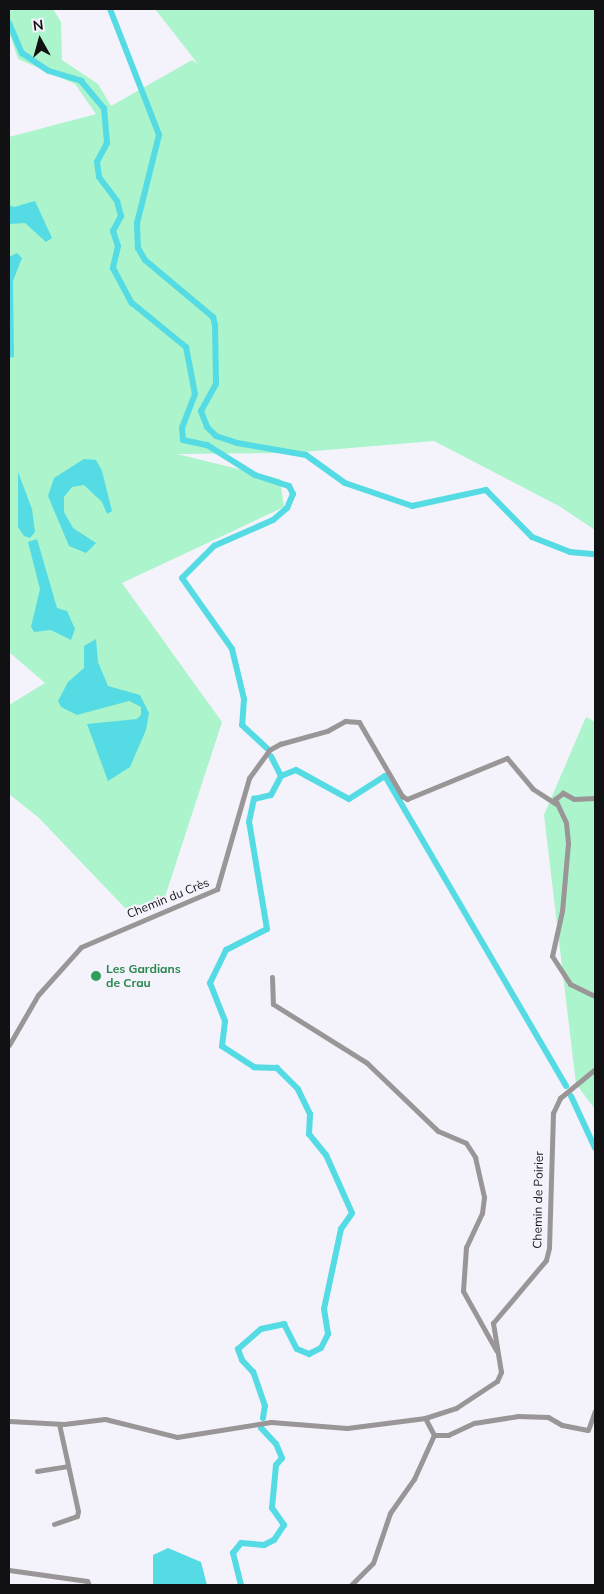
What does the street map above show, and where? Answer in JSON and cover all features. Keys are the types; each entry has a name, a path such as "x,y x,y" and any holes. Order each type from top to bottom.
{"street":[{"name":"Chemin du Crès","path":"9,1045 38,995 81,947 218,889 249,778 259,760 280,744 327,731 345,721 359,722 366,729 402,796 407,799 507,758 533,789 556,804"},
{"path":"595,798 574,799 563,793 558,794 556,804 566,823 568,843 562,910 552,956 570,984 595,996"},
{"path":"272,977 273,1004 367,1063 438,1131 466,1143 475,1157 484,1197 482,1213 466,1247 462,1291 496,1350"},
{"name":"Chemin de Poirier","path":"9,1421 59,1424 105,1419 177,1437 271,1422 347,1428 425,1418 456,1408 497,1381 501,1372 493,1334 497,1314 546,1260 550,1248 549,1148 553,1113 560,1098 595,1069"},
{"path":"434,1435 448,1435 474,1423 518,1416 548,1416 562,1425 588,1430 595,1411"},
{"path":"425,1418 434,1435"},
{"path":"54,1524 77,1516 59,1424"},
{"path":"351,1585 373,1563 390,1513 414,1480 434,1435"},
{"path":"37,1470 68,1466"},
{"path":"9,1570 89,1585"}],"green space":[{"path":"9,9 53,9 61,22 62,60 98,84 111,106 192,60 198,64 155,9 595,9 595,530 559,506 434,441 291,453 177,454 280,479 284,507 122,583 222,722 164,900 125,908 38,817 9,794 9,705 45,683 9,652 9,137 96,114 75,84 18,59 9,32"},
{"path":"586,717 595,722 595,1109 576,1084 544,815"}],"water":[{"path":"35,201 52,238 46,242 25,223 9,224 9,205 14,207"},
{"path":"17,253 22,258 13,281 14,357 9,358 9,257"},
{"path":"84,459 96,460 102,471 112,511 107,514 102,502 84,485 72,487 64,497 64,512 73,528 96,543 86,553 69,546 48,496 54,478"},
{"path":"18,472 32,509 35,532 30,538 24,536 18,527"},
{"path":"37,539 57,608 67,611 75,629 71,640 51,630 34,632 31,627 40,589 28,542"},
{"path":"96,639 98,662 108,686 140,695 149,713 146,730 130,767 108,781 87,724 137,719 141,715 141,707 129,701 77,715 61,707 58,701 68,682 84,668 84,646"},
{"path":"168,1548 201,1562 207,1585 153,1585 153,1555"}],"waterway":[{"path":"110,9 159,135 137,223 138,248 145,260 213,317 215,325 216,384 201,411 207,427 216,436 237,443 306,455 345,483 412,506 486,490 532,537 570,552 595,554"},
{"path":"9,23 22,53 49,71 81,81 104,108 107,143 97,162 99,177 117,201 121,216 113,231 118,246 113,268 132,303 186,347 195,394 182,428 183,440 207,445 255,475 289,486 293,494 287,508 273,520 214,546 182,578 232,649 244,699 242,725 267,748"},
{"path":"263,1418 265,1406 253,1372 242,1360 238,1349 261,1329 284,1324 297,1349 309,1354 321,1348 328,1334 324,1309 341,1229 352,1213 326,1155 309,1134 310,1114 298,1089 277,1068 254,1067 222,1046 225,1021 210,983 226,950 267,929 249,822 254,799 271,795 281,776 271,756"},
{"path":"281,776 296,770 349,799 385,776 566,1086"},
{"path":"571,1096 595,1148"},
{"path":"241,1585 233,1553 241,1543 264,1545 274,1540 284,1525 272,1508 276,1465 282,1458 276,1444 261,1428"}],"place":[{"name":"Les Gardians de Crau","path":"96,976"}]}
